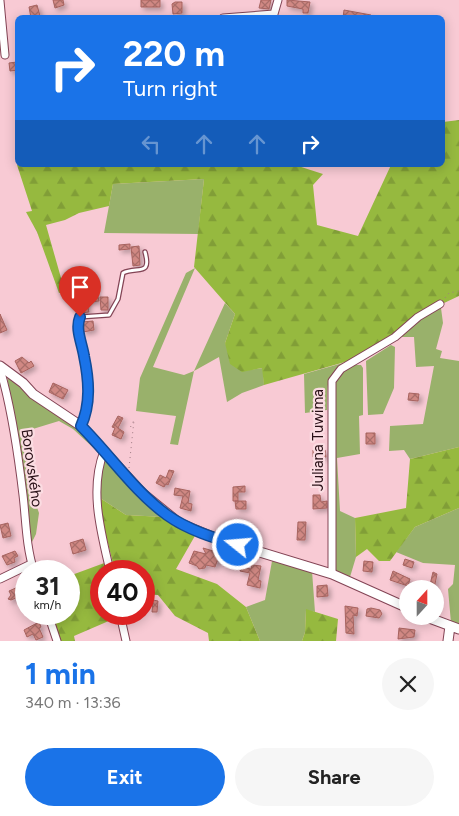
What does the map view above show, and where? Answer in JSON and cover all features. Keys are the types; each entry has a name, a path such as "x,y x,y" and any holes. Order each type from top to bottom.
{"street":[{"path":"261,15 274,14 278,0"},
{"path":"0,1 5,55"},
{"name":"Juliana Tuwima","path":"332,574 332,381 341,369 395,337 418,317 440,304"},
{"path":"0,367 8,379 24,383 33,394 81,426 126,476 168,515 191,528 220,540 332,574 399,604"},
{"name":"Borovského","path":"8,379 31,560"},
{"path":"104,451 100,463 97,514 107,560"},
{"path":"0,579 15,572"},
{"path":"48,641 57,639 52,625"},
{"path":"122,625 126,641"},
{"path":"448,641 454,627"}],"lane":[{"path":"81,426 88,410 88,387 85,356 77,323 80,317 109,315 118,299 123,273 142,270 146,267 148,261 145,252"}],"path":[{"path":"440,304 449,293 459,291"},
{"path":"126,476 134,420 129,430"}],"green space":[{"path":"459,120 459,296 414,317 390,339 359,358 264,385 262,368 242,372 230,364 225,343 235,314 194,267 204,179 113,184 109,206 79,213 65,220 46,225 65,292 59,293 37,232 26,212 32,211 18,167 301,167 323,174 313,185 317,225 358,236 390,167 445,167 445,122"},
{"path":"204,179 198,234 104,233 113,184"},
{"path":"195,268 153,367 184,375 194,371 178,445 170,444 176,416 136,411 140,378 186,273"},
{"path":"225,303 235,314 225,343 242,371 263,368 264,385 242,393 227,402 219,357 194,371"},
{"path":"435,307 441,308 443,323 436,349 442,351 440,358 459,361 459,447 410,459 404,450 389,451 390,426 423,424 434,366 416,367 414,337 401,337"},
{"path":"391,345 395,347 394,388 383,414 368,415 366,361"},
{"path":"350,361 336,372 329,381 327,410 305,413 304,374"},
{"path":"353,365 361,365 363,368 363,415 359,416 360,454 337,458 340,511 355,518 356,557 350,577 334,571 333,385 337,375"},
{"path":"7,375 27,393 65,417 84,434 100,454 73,429 59,421 23,432 33,496 39,513 36,534 30,546"},
{"path":"459,447 459,508 415,527 390,561 379,561 367,549 356,557 355,518 406,508 410,459"},
{"path":"106,458 136,491 164,517 126,515 100,498 102,463"},
{"path":"100,498 126,515 164,517 196,534 176,569 217,584 246,607 260,641 209,641 208,633 175,616 158,595 155,595 155,560 112,560 100,512"},
{"path":"459,508 459,625 451,623 448,589 453,584 455,565 423,563 396,552 415,527"},
{"path":"272,561 312,571 315,612 306,610 305,632 302,641 260,641 246,607 265,600"},
{"path":"90,568 90,625 99,625 74,636 75,641 61,641 55,625 80,625 80,572"},
{"path":"306,609 338,619 336,641 302,641 305,632"}],"building":[{"path":"53,0 63,0 64,5 55,8"},
{"path":"141,0 160,0 160,7 141,7"},
{"path":"261,0 271,0 269,9 259,8"},
{"path":"287,0 310,2 308,13 303,13 303,9 287,6"},
{"path":"182,2 182,13 173,14 172,4"},
{"path":"37,5 40,15 30,15 29,7"},
{"path":"344,10 371,15 343,15"},
{"path":"15,62 15,70 10,71 9,63"},
{"path":"130,244 130,249 119,250 119,245"},
{"path":"139,246 140,265 133,266 131,247"},
{"path":"97,293 99,301 90,302 88,295"},
{"path":"100,297 108,297 108,310 101,310"},
{"path":"86,300 89,312 81,313 79,302"},
{"path":"0,314 7,330 0,333"},
{"path":"93,321 94,330 83,332 82,322"},
{"path":"22,357 29,363 31,361 34,366 21,373 15,361"},
{"path":"53,383 68,390 63,399 49,392"},
{"path":"409,393 419,394 418,401 408,400"},
{"path":"118,416 123,418 118,428 124,432 121,439 112,435 115,428 112,427"},
{"path":"366,433 375,433 375,444 366,444"},
{"path":"313,450 325,450 326,457 313,457"},
{"path":"169,470 174,471 168,485 166,484 164,487 156,483 160,475 166,478"},
{"path":"245,486 245,492 238,492 238,501 233,501 233,487"},
{"path":"175,488 190,491 188,503 192,504 191,511 180,508 183,496 174,495"},
{"path":"313,495 320,495 321,502 327,501 327,508 313,509"},
{"path":"235,501 246,501 246,509 236,509"},
{"path":"298,522 306,522 305,540 297,540"},
{"path":"8,523 11,536 3,538 0,525"},
{"path":"83,539 86,550 73,554 70,543"},
{"path":"203,548 220,553 215,567 206,565 205,568 199,569 197,566 189,563 194,551 206,554"},
{"path":"15,551 18,556 14,558 15,562 7,565 2,556"},
{"path":"405,559 414,562 412,568 403,565"},
{"path":"364,561 373,562 372,572 363,571"},
{"path":"252,565 261,566 258,580 261,581 260,588 247,585 250,573 240,571 241,567 251,569"},
{"path":"393,571 410,579 399,580 399,583 390,580"},
{"path":"433,572 437,574 436,580 431,580"},
{"path":"327,585 328,596 317,597 317,586"},
{"path":"15,588 15,598 8,599 11,595 9,591"},
{"path":"155,600 158,601 157,612 155,612"},
{"path":"345,606 358,608 357,616 353,615 354,634 346,633"},
{"path":"367,609 380,610 382,614 379,618 366,616"},
{"path":"33,625 40,625 39,628 43,637 36,640 33,634 27,637 24,630"},
{"path":"399,628 415,630 414,637 398,639"}],"route":[{"path":"80,317 77,323 85,356 88,387 88,410 81,426 142,493 168,515 179,523 205,535 238,545"}]}
